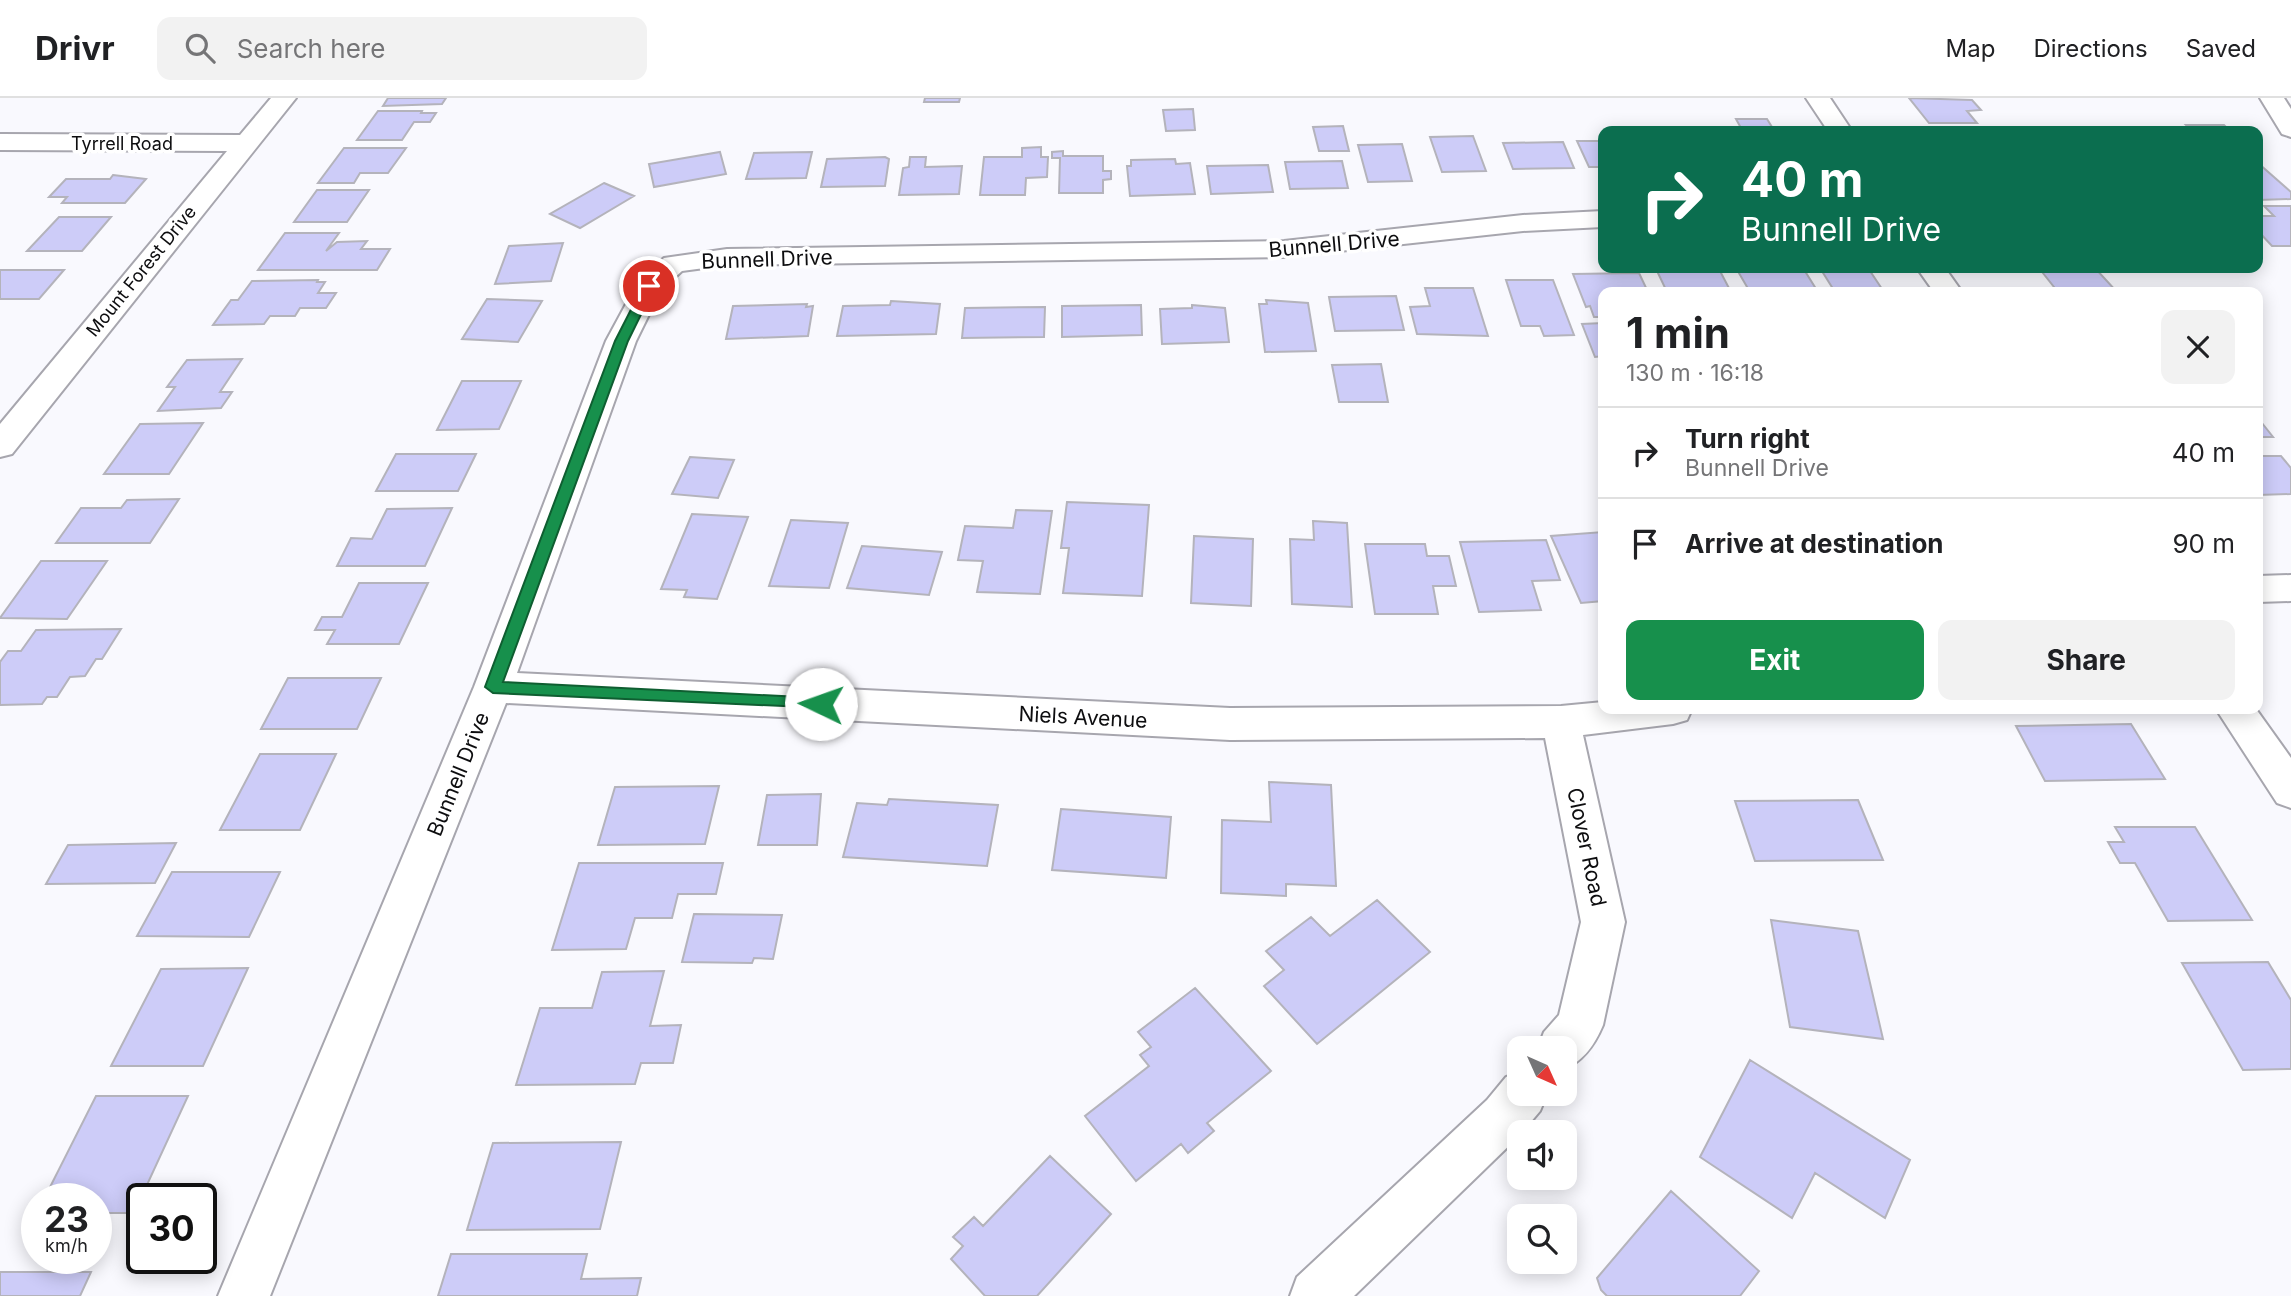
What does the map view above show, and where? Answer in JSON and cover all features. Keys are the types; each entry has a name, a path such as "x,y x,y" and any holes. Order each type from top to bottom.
{"street":[{"name":"Mount Forest Drive","path":"0,446 284,98"},
{"path":"1818,98 1837,126"},
{"path":"2272,98 2291,129"},
{"name":"Tyrrell Road","path":"0,142 244,144"},
{"name":"Bunnell Drive","path":"244,1296 493,687 621,341 649,286 674,264 727,257 1351,246 1466,229 1598,219"},
{"path":"2263,589 2291,588"},
{"name":"Niels Avenue","path":"493,687 1230,724 1561,722 1630,714"},
{"path":"2238,714 2291,791"},
{"name":"Clover Road","path":"1561,722 1603,922 1580,1025 1571,1036"},
{"path":"1316,1296 1513,1106"}],"building":[{"path":"388,98 446,98 442,104 383,106"},
{"path":"925,98 960,98 959,102 924,102"},
{"path":"1909,98 1972,100 1981,110 1967,111 1977,123 1929,123"},
{"path":"1193,109 1195,130 1166,131 1163,110"},
{"path":"378,111 436,113 430,122 414,122 402,140 357,140"},
{"path":"1736,119 1767,119 1771,126 1740,126"},
{"path":"2186,125 2225,126 2187,126"},
{"path":"1343,126 1349,151 1319,151 1313,127"},
{"path":"1473,136 1486,171 1442,172 1430,137"},
{"path":"1577,141 1598,141 1598,167 1589,167"},
{"path":"1563,142 1574,168 1513,169 1503,143"},
{"path":"1402,144 1412,181 1368,182 1358,145"},
{"path":"1041,147 1041,157 1048,157 1047,177 1026,178 1025,195 980,195 984,157 1022,157 1022,148"},
{"path":"344,148 406,148 388,173 360,173 354,183 318,183"},
{"path":"1063,151 1063,156 1103,156 1103,171 1111,171 1111,179 1103,180 1103,193 1059,193 1060,158 1052,158 1052,152"},
{"path":"720,152 726,174 654,187 649,164"},
{"path":"812,152 806,178 746,179 754,153"},
{"path":"910,157 926,157 925,167 962,166 959,194 899,195 903,168 909,167"},
{"path":"827,159 889,159 885,186 821,187"},
{"path":"1175,159 1176,164 1190,163 1195,194 1130,196 1127,166 1131,166 1131,160"},
{"path":"1342,161 1348,188 1290,189 1285,162"},
{"path":"1268,165 1273,192 1211,194 1207,166"},
{"path":"2263,167 2291,192 2291,199 2263,200"},
{"path":"113,175 146,179 125,203 62,203 67,197 49,197 66,179 110,179"},
{"path":"604,183 634,196 580,228 550,214"},
{"path":"317,190 369,190 347,222 294,222"},
{"path":"2264,206 2291,206 2291,246 2272,246 2263,236 2263,216 2274,216"},
{"path":"59,217 111,217 82,251 27,251"},
{"path":"285,233 339,233 326,251 337,242 367,241 361,249 390,249 377,270 258,270"},
{"path":"563,243 551,281 495,284 509,246"},
{"path":"0,270 64,270 39,299 0,299"},
{"path":"1639,273 1646,287 1598,287 1598,317 1594,317 1590,306 1586,307 1573,274"},
{"path":"1658,273 1721,273 1728,287 1665,287"},
{"path":"1739,273 1806,273 1815,287 1747,287"},
{"path":"1823,273 1871,273 1881,287 1832,287"},
{"path":"2043,273 2100,273 2112,287 2054,287"},
{"path":"318,280 317,282 325,282 318,293 336,293 326,308 300,308 295,316 270,316 264,324 213,325 231,300 238,300 252,281"},
{"path":"1506,280 1553,280 1574,335 1544,336 1540,326 1521,326"},
{"path":"1425,288 1473,288 1488,336 1417,334 1410,307 1430,306"},
{"path":"1396,296 1404,330 1335,331 1329,297"},
{"path":"487,299 542,301 518,342 462,339"},
{"path":"1266,300 1308,303 1316,351 1265,352 1259,304 1267,304"},
{"path":"891,301 940,304 936,334 837,336 843,306 890,305"},
{"path":"807,304 806,307 813,306 808,336 726,339 733,306"},
{"path":"1141,305 1142,335 1062,337 1062,306"},
{"path":"1192,305 1225,308 1229,342 1162,344 1160,309 1192,308"},
{"path":"1045,307 1044,337 962,338 965,308"},
{"path":"1598,323 1598,357 1595,357 1582,324"},
{"path":"242,359 220,392 232,392 221,408 158,411 175,387 167,387 187,360"},
{"path":"1381,364 1388,402 1339,402 1332,365"},
{"path":"462,381 521,381 499,429 437,430"},
{"path":"203,423 169,474 104,474 140,424"},
{"path":"2263,424 2273,437 2263,437"},
{"path":"396,454 476,454 458,491 376,491"},
{"path":"2263,456 2281,456 2291,468 2291,494 2263,495"},
{"path":"690,457 734,460 718,498 672,494"},
{"path":"179,499 150,543 56,543 81,508 121,508 127,500"},
{"path":"1067,502 1149,505 1142,596 1063,593 1069,548 1061,548"},
{"path":"452,508 425,566 337,566 351,538 372,539 387,509"},
{"path":"1016,510 1052,511 1040,594 977,592 983,561 958,560 965,526 1013,528"},
{"path":"692,514 748,517 717,599 684,597 687,590 661,589"},
{"path":"791,520 848,523 829,588 769,586"},
{"path":"1313,521 1347,523 1352,607 1292,604 1290,539 1314,540"},
{"path":"1598,532 1598,601 1581,603 1551,536"},
{"path":"1194,536 1253,539 1251,606 1191,603"},
{"path":"1546,540 1560,580 1532,581 1541,610 1479,612 1460,542"},
{"path":"1365,544 1425,544 1427,556 1449,556 1456,586 1433,586 1438,614 1375,614"},
{"path":"862,546 942,552 929,595 847,588"},
{"path":"41,561 107,561 67,619 0,618"},
{"path":"359,583 428,583 399,644 327,644 335,630 315,630 322,617 342,617"},
{"path":"121,629 102,659 96,659 85,676 70,677 57,697 47,697 42,704 0,705 0,662 8,651 21,651 36,630"},
{"path":"288,678 381,678 357,729 261,729"},
{"path":"2131,724 2165,779 2045,781 2016,726"},
{"path":"260,754 336,754 300,830 220,830"},
{"path":"1269,782 1331,785 1336,886 1286,884 1286,896 1221,893 1222,820 1271,822"},
{"path":"719,786 705,844 598,845 615,787"},
{"path":"821,794 817,845 758,845 767,795"},
{"path":"889,799 998,805 987,866 843,857 857,803 887,805"},
{"path":"1858,800 1883,860 1755,861 1735,801"},
{"path":"1061,809 1171,817 1166,878 1052,870"},
{"path":"2115,827 2195,827 2252,920 2168,921 2135,863 2120,863 2108,842 2124,842"},
{"path":"176,843 155,883 46,884 68,845"},
{"path":"579,863 723,863 716,894 678,894 672,918 635,918 626,949 552,950"},
{"path":"172,872 280,872 249,937 137,936"},
{"path":"1377,900 1430,952 1317,1044 1264,986 1284,970 1266,951 1311,917 1330,936"},
{"path":"694,914 782,915 773,959 754,958 752,963 682,962"},
{"path":"1771,920 1858,931 1883,1039 1790,1027"},
{"path":"2268,962 2291,1000 2291,1069 2243,1070 2182,963"},
{"path":"248,968 203,1066 111,1066 161,969"},
{"path":"664,971 650,1026 681,1025 673,1063 641,1063 635,1084 516,1085 540,1008 592,1008 602,972"},
{"path":"1195,988 1271,1071 1207,1123 1214,1131 1188,1153 1181,1144 1136,1181 1085,1116 1149,1066 1140,1055 1151,1047 1138,1032"},
{"path":"1750,1060 1910,1160 1885,1218 1815,1173 1792,1218 1700,1157"},
{"path":"96,1096 188,1096 148,1183 126,1183 126,1213 112,1213 112,1183 52,1183"},
{"path":"621,1142 600,1229 467,1230 493,1143"},
{"path":"1050,1156 1111,1214 1037,1296 985,1296 951,1259 963,1246 953,1237 974,1217 983,1226"},
{"path":"1671,1191 1759,1271 1740,1296 1607,1296 1601,1290 1597,1278"},
{"path":"451,1254 587,1254 581,1279 641,1278 637,1296 438,1296"},
{"path":"0,1272 90,1274 80,1296 0,1296"}],"route":[{"path":"649,286 621,341 493,687 821,704"}]}
